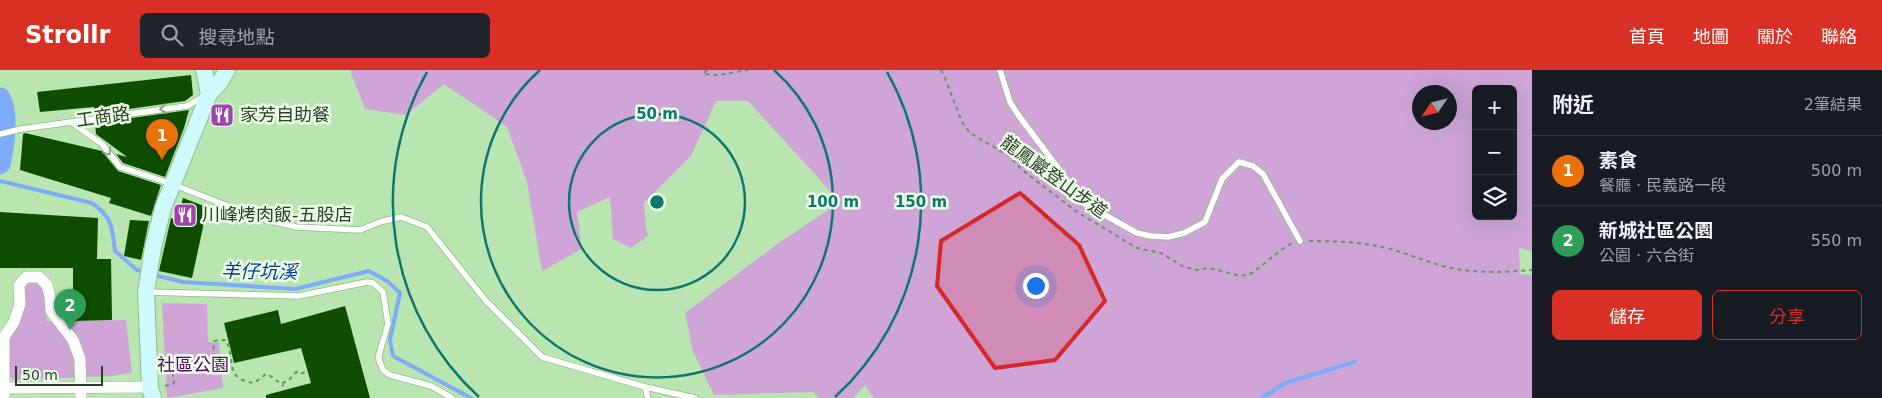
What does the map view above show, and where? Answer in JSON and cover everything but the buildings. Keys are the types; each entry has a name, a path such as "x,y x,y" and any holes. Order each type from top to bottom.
{"main road":[{"path":"204,70 209,94"},
{"path":"151,392 146,292 159,224 172,184 209,94 220,82 227,70"}],"street":[{"path":"81,393 80,359 73,340 51,311 47,285 39,277 26,276 18,286 20,304 14,322 4,337 4,393 81,393 151,392"}],"lane":[{"path":"1000,70 1010,102 1084,204 1110,219 1137,232 1151,236 1168,237 1184,233 1204,222 1222,179 1239,162 1253,166 1263,174 1300,241"},
{"name":"工商路","path":"0,134 14,130 187,106 209,94"},
{"path":"71,122 102,144 120,167 172,184 258,218 296,227 360,230 380,222 401,218 427,227 486,301 542,357 645,387 695,398"},
{"path":"146,292 299,296 367,282 373,283 384,292 388,324 379,360 383,370 390,375 431,386 452,398"},
{"path":"645,387 648,398"}],"path":[{"path":"707,70 703,74 720,75 748,70"},
{"name":"龍鳳巖登山步道","path":"941,70 946,78 962,122 970,133 1009,156 1021,169 1077,212 1137,248 1162,253 1184,267 1198,270 1209,268 1240,276 1252,273 1290,244 1300,241 1344,241 1386,248 1438,265 1463,270 1486,272 1532,270"},
{"path":"151,392 174,383 172,370 178,368 188,373 201,364 213,360 214,341 226,340 230,349 231,368 240,379 254,383 266,374 284,386"},
{"path":"282,383 288,381 296,372 300,374 305,372"}],"highlighted area":[{"path":"1020,193 1079,245 1105,301 1055,360 995,368 937,286 941,241"}],"green space":[{"path":"350,70 1532,70 1532,251 1519,248 1520,274 1532,275 1532,398 874,398 865,385 853,398 819,398 813,392 714,395 693,351 685,313 776,245 840,202 748,101 716,101 691,156 644,203 648,236 631,248 613,239 610,197 577,212 582,249 542,271 527,182 507,127 444,84 406,115 365,109"},
{"path":"27,281 37,281 44,288 47,321 126,320 132,373 112,376 13,380 6,371 8,336 12,311"},
{"name":"社區公園","path":"162,303 207,304 208,342 219,343 223,388 167,398"}],"waterway":[{"path":"0,98 3,104 5,120 0,164"},
{"name":"羊仔坑溪","path":"0,181 92,203 108,218 115,251 137,270 145,272"},
{"name":"羊仔坑溪","path":"154,275 183,282 295,289 369,271 387,281 400,293 390,340 393,356 471,398"},
{"name":"羊仔坑溪","path":"1262,398 1285,383 1355,362"}],"place":[{"name":"家芳自助餐","path":"222,115"},
{"name":"素食","path":"162,160"},
{"name":"川峰烤肉飯-五股店","path":"185,215"},
{"name":"新城社區公園","path":"70,330"}]}
